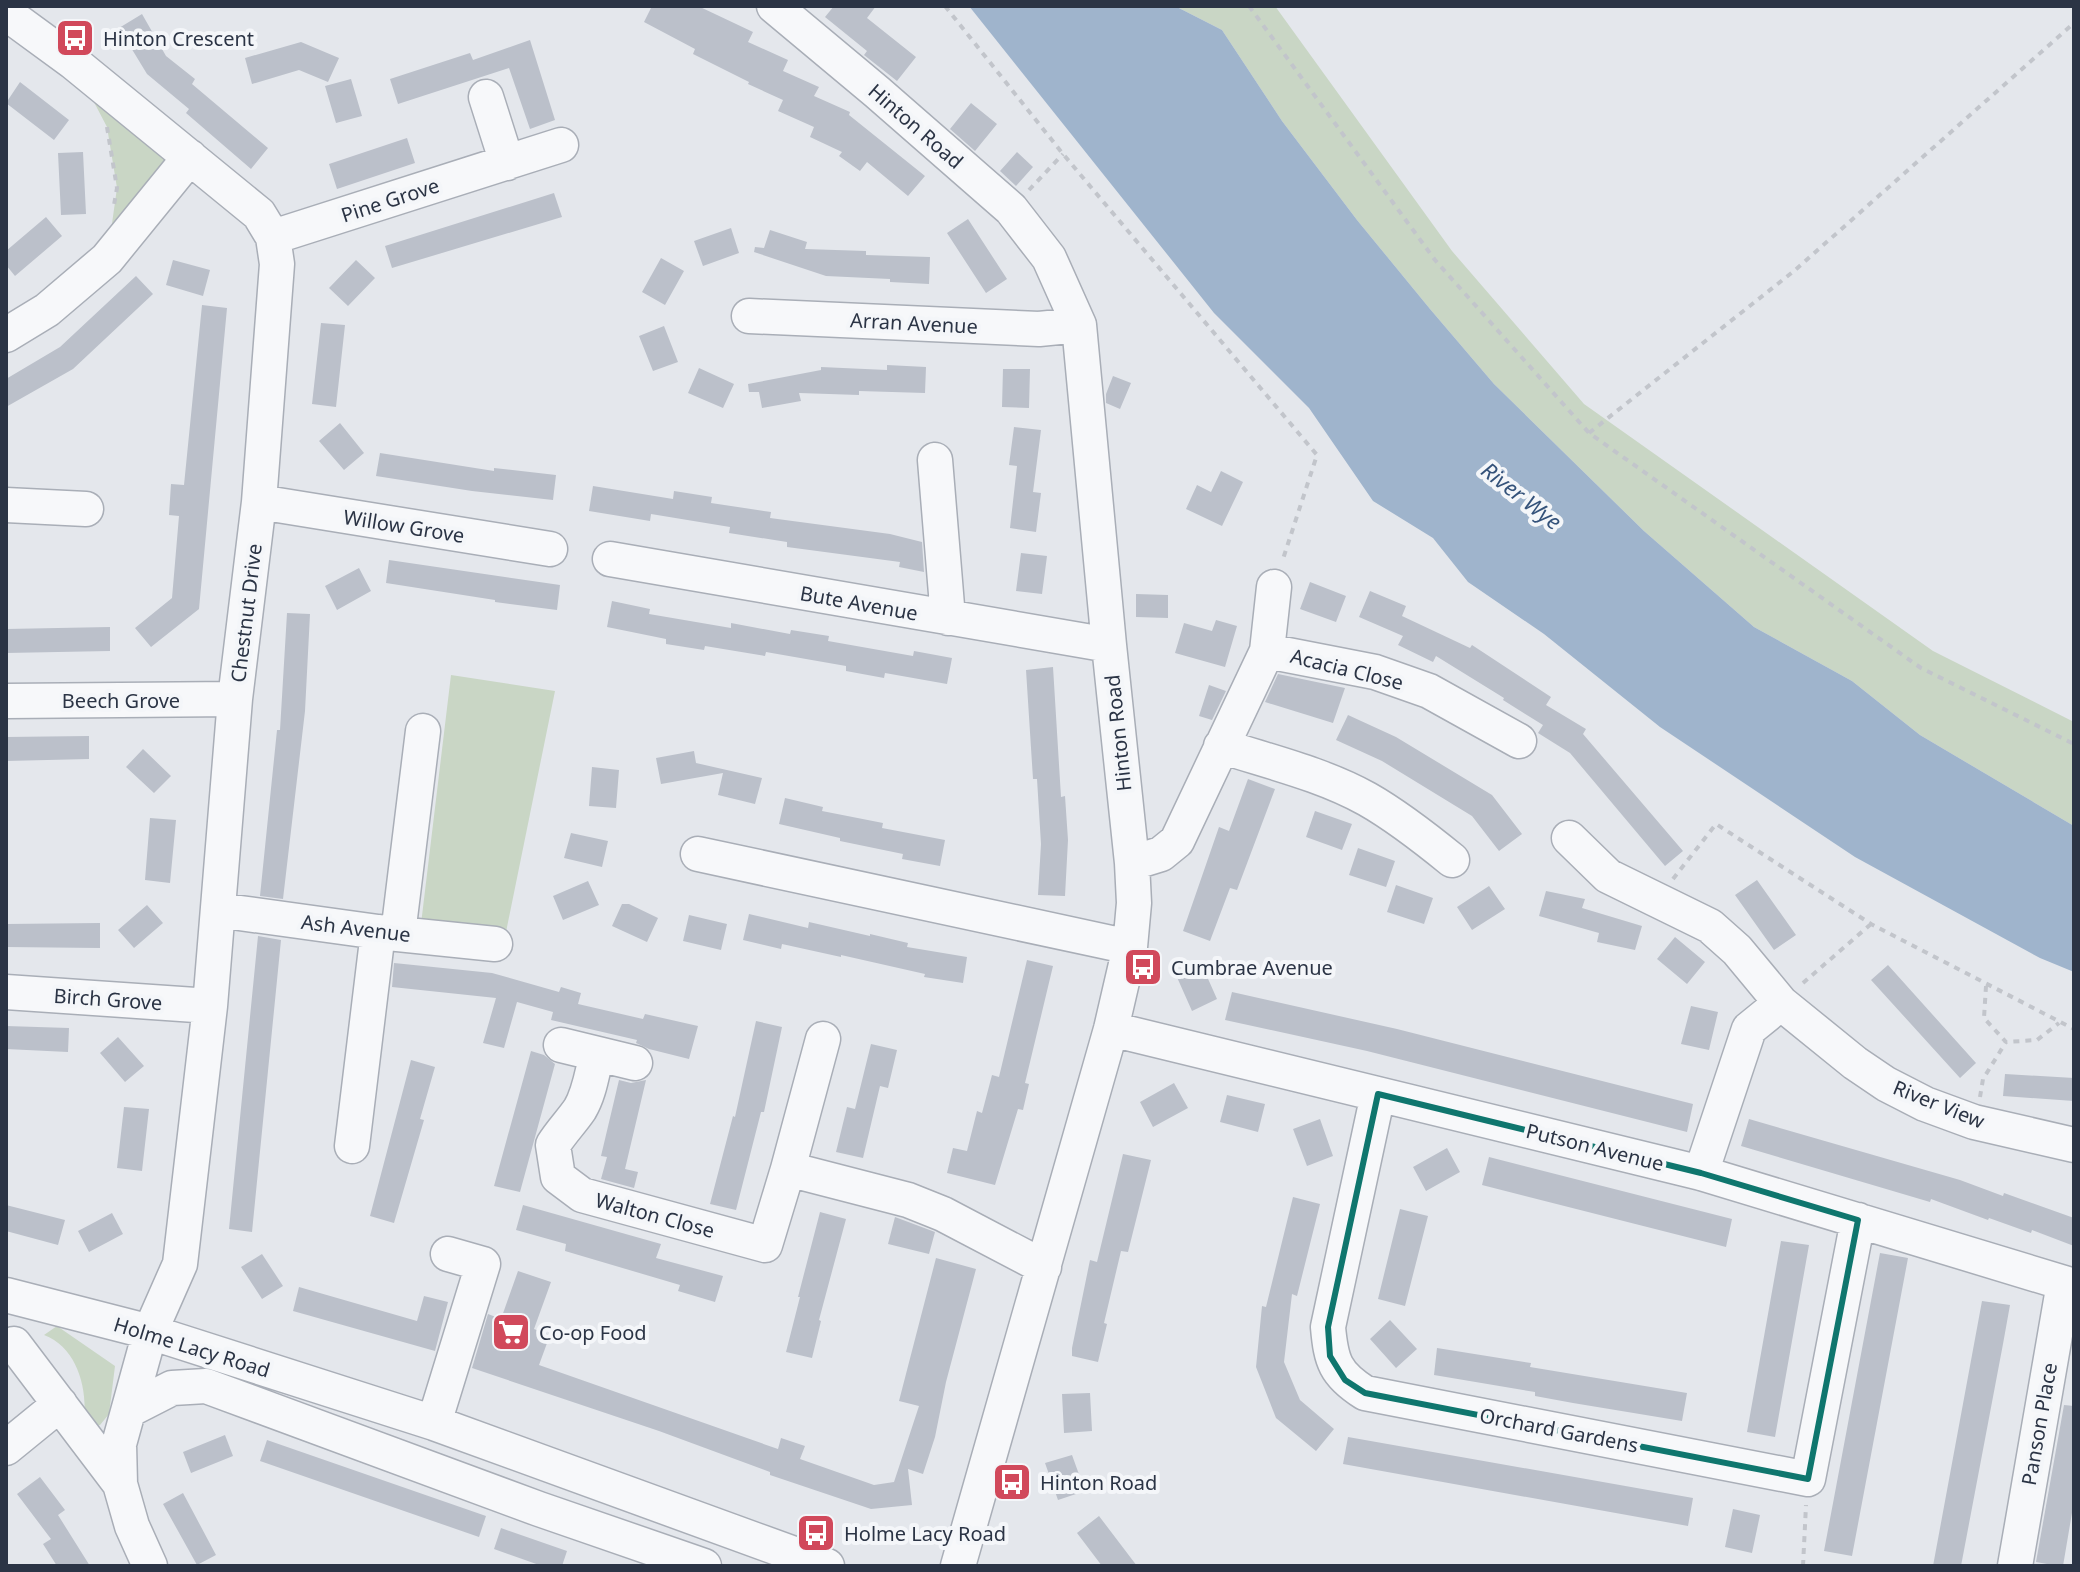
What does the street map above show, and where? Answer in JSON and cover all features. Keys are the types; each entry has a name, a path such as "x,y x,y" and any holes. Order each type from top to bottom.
{"street":[{"name":"Hinton Road","path":"774,6 1011,209 1049,258 1079,325 1132,863 1134,903 1130,947 1111,1029 960,1565"},
{"path":"6,13 259,214 273,237"},
{"path":"486,97 507,163"},
{"name":"Pine Grove","path":"273,237 561,145"},
{"path":"6,335 47,310 107,259 190,157"},
{"name":"Chestnut Drive","path":"120,1484 119,1444 150,1332 180,1264 210,1006 235,699 259,502 277,264 273,237"},
{"name":"Arran Avenue","path":"749,316 1039,329 1079,325"},
{"path":"935,460 948,618"},
{"name":"Willow Grove","path":"259,502 550,549"},
{"path":"6,505 86,509"},
{"name":"Bute Avenue","path":"610,559 1109,645"},
{"path":"1267,651 1274,587"},
{"name":"Acacia Close","path":"1132,863 1161,854 1177,841 1267,651 1375,672 1429,691 1519,741"},
{"name":"Beech Grove","path":"6,701 235,699"},
{"path":"352,1146 423,731"},
{"path":"1221,746 1318,777 1366,798 1421,834 1452,860"},
{"name":"River View","path":"1569,838 1608,876 1710,926 1737,950 1781,1003 1886,1084 1925,1104 1974,1122 2074,1145"},
{"path":"698,854 1130,947"},
{"name":"Ash Avenue","path":"218,910 495,944"},
{"name":"Birch Grove","path":"6,992 210,1006"},
{"path":"1701,1173 1749,1029 1781,1003"},
{"name":"Putson Avenue","path":"1111,1029 1701,1173 2069,1284"},
{"name":"Walton Close","path":"597,1054 588,1093 553,1145 558,1177 582,1195 765,1245 823,1039"},
{"path":"561,1045 635,1063"},
{"name":"Orchard Gardens","path":"1378,1094 1328,1327 1330,1356 1345,1380 1365,1393 1808,1479"},
{"path":"788,1169 908,1200 943,1214 1044,1267"},
{"path":"1808,1479 1858,1220"},
{"path":"434,1423 483,1264 448,1254"},
{"name":"Panson Place","path":"2015,1566 2069,1284"},
{"name":"Holme Lacy Road","path":"6,1295 150,1332 434,1423 827,1566"},
{"path":"14,1344 120,1484 132,1526 150,1566"},
{"name":"Holme Lacy Road","path":"129,1410 172,1388 206,1386 525,1504 704,1566"},
{"path":"6,1448 60,1404"}],"path":[{"path":"945,6 1063,154 1317,455 1274,587"},
{"path":"1249,6 1435,260 1589,433 1921,668 2074,744"},
{"path":"1589,433 1794,271 2074,23"},
{"path":"100,114 107,127 117,188 113,216"},
{"path":"1011,209 1063,154"},
{"path":"1657,900 1716,824 1871,924 2074,1029"},
{"path":"1781,1003 1871,924"},
{"path":"1986,986 1984,1018 2006,1042"},
{"path":"2006,1042 2037,1040 2059,1023"},
{"path":"1974,1122 1983,1079 2006,1042"},
{"path":"1803,1566 1808,1479"}],"highlighted area":[{"path":"1378,1094 1701,1173 1858,1220 1808,1479 1365,1393 1345,1380 1330,1356 1328,1327"}],"green space":[{"path":"1175,6 1275,6 1452,251 1584,404 1933,651 2074,722 2074,826 1920,735 1852,681 1754,627 1644,531 1494,384 1430,309 1282,121 1222,30"},
{"path":"73,62 190,157 107,259 117,188 107,127"},
{"path":"451,675 555,691 506,932 421,924"},
{"path":"57,1326 115,1366 109,1414 100,1425 82,1432 85,1404 80,1376 67,1351 44,1335"}],"water":[{"name":"River Wye","path":"969,6 1175,6 1222,30 1282,121 1430,309 1494,384 1644,531 1754,627 1852,681 1920,735 2074,826 2074,972 2040,958 1855,857 1660,727 1544,634 1468,582 1433,538 1373,501 1309,408 1214,313"}],"building":[{"path":"652,6 698,6 753,32 748,42 788,60 783,71 819,87 814,96 850,112 849,115 925,176 908,196 867,162 860,171 839,156 842,152 810,137 814,127 778,111 783,100 693,54 695,49 644,22"},
{"path":"834,6 876,6 867,18 916,57 897,81 864,55 867,51 825,17"},
{"path":"142,14 166,56 195,79 192,84 268,148 251,169 186,113 189,109 147,74 119,28"},
{"path":"530,40 555,120 530,129 509,68 398,104 390,79 470,53 473,60"},
{"path":"301,42 339,58 328,82 299,70 252,84 245,58"},
{"path":"351,79 362,116 336,123 325,86"},
{"path":"20,82 69,120 54,140 6,103"},
{"path":"971,103 997,124 975,151 950,129"},
{"path":"407,138 415,163 337,189 329,164"},
{"path":"83,152 86,214 61,215 58,153"},
{"path":"1017,152 1033,167 1016,186 1000,171"},
{"path":"554,193 562,217 392,268 385,246"},
{"path":"46,217 62,236 15,276 6,265 6,251"},
{"path":"968,219 1007,279 986,293 947,233"},
{"path":"731,228 739,253 703,266 694,241"},
{"path":"770,230 807,242 805,249 930,257 929,284 826,276 754,252 755,247 764,248"},
{"path":"661,258 684,271 665,305 642,292"},
{"path":"173,260 210,270 203,296 166,285"},
{"path":"356,260 375,278 348,306 329,288"},
{"path":"136,276 153,294 73,369 6,407 6,379 60,347"},
{"path":"202,305 227,308 199,609 151,647 135,628 172,598 179,516 169,515 171,484 184,485"},
{"path":"321,323 345,325 336,407 312,404"},
{"path":"664,326 678,362 653,371 639,336"},
{"path":"887,365 926,367 925,393 799,393 801,401 762,408 759,392 749,392 748,384 821,370 821,367 887,370"},
{"path":"699,368 734,384 723,408 688,393"},
{"path":"1003,369 1030,369 1029,408 1002,407"},
{"path":"1113,376 1131,383 1120,409 1106,403"},
{"path":"340,423 364,453 344,470 319,441"},
{"path":"1014,427 1041,430 1033,492 1041,493 1036,532 1010,528 1017,466 1009,465"},
{"path":"380,453 494,471 494,468 556,475 553,500 376,476"},
{"path":"1221,471 1243,482 1222,526 1186,509 1197,485 1211,492"},
{"path":"593,486 673,499 674,491 712,497 711,503 771,512 770,518 890,534 922,542 924,572 899,567 900,562 787,547 787,542 729,533 730,527 651,514 650,521 589,511"},
{"path":"1021,553 1047,556 1042,594 1016,591"},
{"path":"389,560 560,585 557,610 386,583"},
{"path":"359,568 371,591 337,610 325,586"},
{"path":"1310,582 1346,596 1336,622 1300,609"},
{"path":"1370,591 1406,606 1402,616 1470,648 1472,645 1551,697 1546,705 1586,729 1583,734 1683,851 1665,866 1570,753 1538,733 1543,725 1436,656 1433,662 1398,645 1403,636 1359,617"},
{"path":"1136,594 1168,595 1168,618 1136,617"},
{"path":"612,601 650,609 649,614 731,628 731,623 790,634 791,630 829,636 828,641 913,656 914,651 952,658 947,684 885,673 884,678 846,671 846,666 766,652 765,656 705,646 704,650 666,644 666,639 607,627"},
{"path":"287,613 310,614 305,711 283,899 260,896 277,730 280,730"},
{"path":"1216,620 1237,626 1225,667 1175,653 1184,623 1212,631"},
{"path":"110,627 110,651 6,653 6,629"},
{"path":"1053,667 1061,797 1065,796 1068,840 1065,896 1038,895 1041,844 1026,670"},
{"path":"1278,674 1345,688 1333,723 1265,702"},
{"path":"1209,685 1226,691 1212,720 1199,716"},
{"path":"1348,715 1396,737 1492,795 1522,834 1499,851 1472,816 1382,761 1336,740"},
{"path":"89,736 89,759 6,761 6,737"},
{"path":"143,749 171,776 154,793 126,767"},
{"path":"694,751 696,763 762,778 755,804 718,795 723,773 661,784 656,758"},
{"path":"592,767 619,770 616,808 589,806"},
{"path":"1248,779 1275,789 1237,890 1230,888 1210,941 1183,931 1219,827 1229,831"},
{"path":"785,798 823,807 822,811 883,823 882,828 945,840 940,866 902,859 903,854 779,824"},
{"path":"1315,811 1352,824 1342,850 1306,837"},
{"path":"150,818 176,820 170,883 145,880"},
{"path":"571,833 608,841 602,867 564,858"},
{"path":"1358,848 1395,861 1386,887 1349,875"},
{"path":"1757,880 1796,935 1774,950 1735,895"},
{"path":"588,881 599,905 563,920 553,896"},
{"path":"1396,885 1433,898 1424,924 1387,912"},
{"path":"1489,886 1505,909 1472,930 1457,907"},
{"path":"1546,891 1585,899 1582,908 1642,926 1635,950 1597,942 1599,933 1539,916"},
{"path":"622,904 629,904 658,918 647,942 612,926"},
{"path":"147,905 163,923 134,948 118,930"},
{"path":"749,914 808,928 809,922 870,934 908,943 907,947 967,957 963,983 924,977 925,974 841,955 782,944 781,949 743,940"},
{"path":"689,915 727,924 721,950 683,941"},
{"path":"100,923 100,948 6,947 6,924"},
{"path":"258,936 281,940 252,1232 229,1229"},
{"path":"1675,937 1705,962 1687,984 1657,959"},
{"path":"1027,960 1053,966 1025,1083 1029,1084 1023,1110 1018,1109 995,1185 947,1173 953,1148 967,1151 977,1111 982,1113 992,1075 999,1077"},
{"path":"394,963 492,973 559,992 561,987 581,993 578,1004 643,1019 645,1014 698,1026 689,1059 649,1049 636,1043 637,1040 551,1020 553,1012 517,1002 504,1048 483,1043 496,998 392,987"},
{"path":"1201,963 1217,999 1192,1011 1176,975"},
{"path":"1888,965 1976,1063 1960,1078 1871,980"},
{"path":"1232,992 1397,1029 1693,1104 1687,1132 1367,1051 1225,1020"},
{"path":"1691,1006 1718,1012 1709,1050 1681,1044"},
{"path":"756,1021 782,1027 764,1112 761,1112 736,1210 710,1204 735,1117"},
{"path":"6,1026 69,1028 68,1052 6,1049"},
{"path":"118,1037 144,1066 125,1082 100,1053"},
{"path":"871,1044 897,1050 888,1088 880,1086 863,1158 836,1152 847,1107 855,1109"},
{"path":"531,1051 544,1055 555,1064 520,1192 494,1186"},
{"path":"411,1060 435,1067 420,1119 424,1120 394,1223 370,1216"},
{"path":"2005,1074 2074,1078 2074,1101 2003,1096"},
{"path":"619,1080 631,1083 646,1080 625,1169 638,1172 634,1188 601,1179 607,1157 601,1156"},
{"path":"1174,1083 1188,1108 1153,1127 1140,1102"},
{"path":"1227,1095 1265,1104 1258,1132 1220,1122"},
{"path":"124,1107 149,1109 142,1171 117,1168"},
{"path":"1320,1119 1333,1156 1307,1166 1293,1129"},
{"path":"1749,1119 1960,1180 2003,1196 2004,1193 2074,1218 2074,1246 1931,1199 1930,1202 1741,1146"},
{"path":"1447,1148 1460,1172 1426,1191 1413,1167"},
{"path":"1123,1154 1151,1160 1128,1252 1121,1251 1098,1362 1072,1356 1072,1348 1090,1260 1097,1262"},
{"path":"1489,1157 1732,1219 1726,1247 1482,1185"},
{"path":"1293,1197 1320,1204 1297,1296 1292,1294 1284,1362 1300,1400 1334,1429 1316,1451 1276,1418 1256,1367 1262,1306 1266,1307"},
{"path":"6,1205 65,1220 58,1245 6,1231"},
{"path":"523,1205 661,1244 656,1258 723,1276 715,1302 678,1291 680,1285 565,1251 566,1244 516,1230"},
{"path":"1400,1209 1428,1216 1405,1306 1378,1299"},
{"path":"820,1212 846,1219 812,1358 786,1352"},
{"path":"112,1213 123,1234 89,1252 78,1231"},
{"path":"895,1217 935,1232 929,1254 888,1244"},
{"path":"1781,1241 1809,1245 1775,1437 1747,1432"},
{"path":"1880,1253 1908,1258 1852,1556 1824,1551"},
{"path":"262,1254 283,1286 262,1299 241,1267"},
{"path":"936,1258 976,1269 923,1474 908,1469 912,1505 871,1509 770,1475 770,1472 659,1431 472,1368 488,1314 501,1319 518,1271 551,1282 534,1329 550,1335 539,1365 778,1449 781,1438 805,1446 800,1459 874,1485 894,1482 919,1406 899,1401"},
{"path":"299,1287 417,1321 424,1296 448,1302 435,1351 293,1311"},
{"path":"1982,1301 2010,1305 2003,1344 1961,1566 1933,1566"},
{"path":"1390,1320 1417,1349 1396,1368 1370,1339"},
{"path":"1437,1348 1687,1393 1682,1421 1434,1375"},
{"path":"1090,1393 1092,1431 1064,1433 1062,1394"},
{"path":"2064,1405 2074,1406 2074,1501 2063,1566 2058,1566 2036,1562"},
{"path":"225,1435 233,1456 191,1473 183,1452"},
{"path":"1348,1437 1693,1498 1688,1526 1343,1464"},
{"path":"267,1440 486,1516 479,1537 260,1461"},
{"path":"1072,1455 1085,1491 1058,1500 1045,1463"},
{"path":"40,1477 65,1510 58,1515 90,1566 57,1566 43,1544 51,1539 17,1494"},
{"path":"183,1493 216,1555 197,1565 163,1504"},
{"path":"1733,1509 1760,1515 1752,1553 1725,1547"},
{"path":"1099,1516 1137,1566 1102,1566 1077,1533"},
{"path":"501,1528 567,1551 562,1566 542,1566 494,1549"}],"place":[{"name":"Hinton Crescent","path":"75,38"},
{"name":"Cumbrae Avenue","path":"1143,967"},
{"name":"Co-op Food","path":"511,1332"},
{"name":"Hinton Road","path":"1012,1482"},
{"name":"Holme Lacy Road","path":"816,1533"}]}
